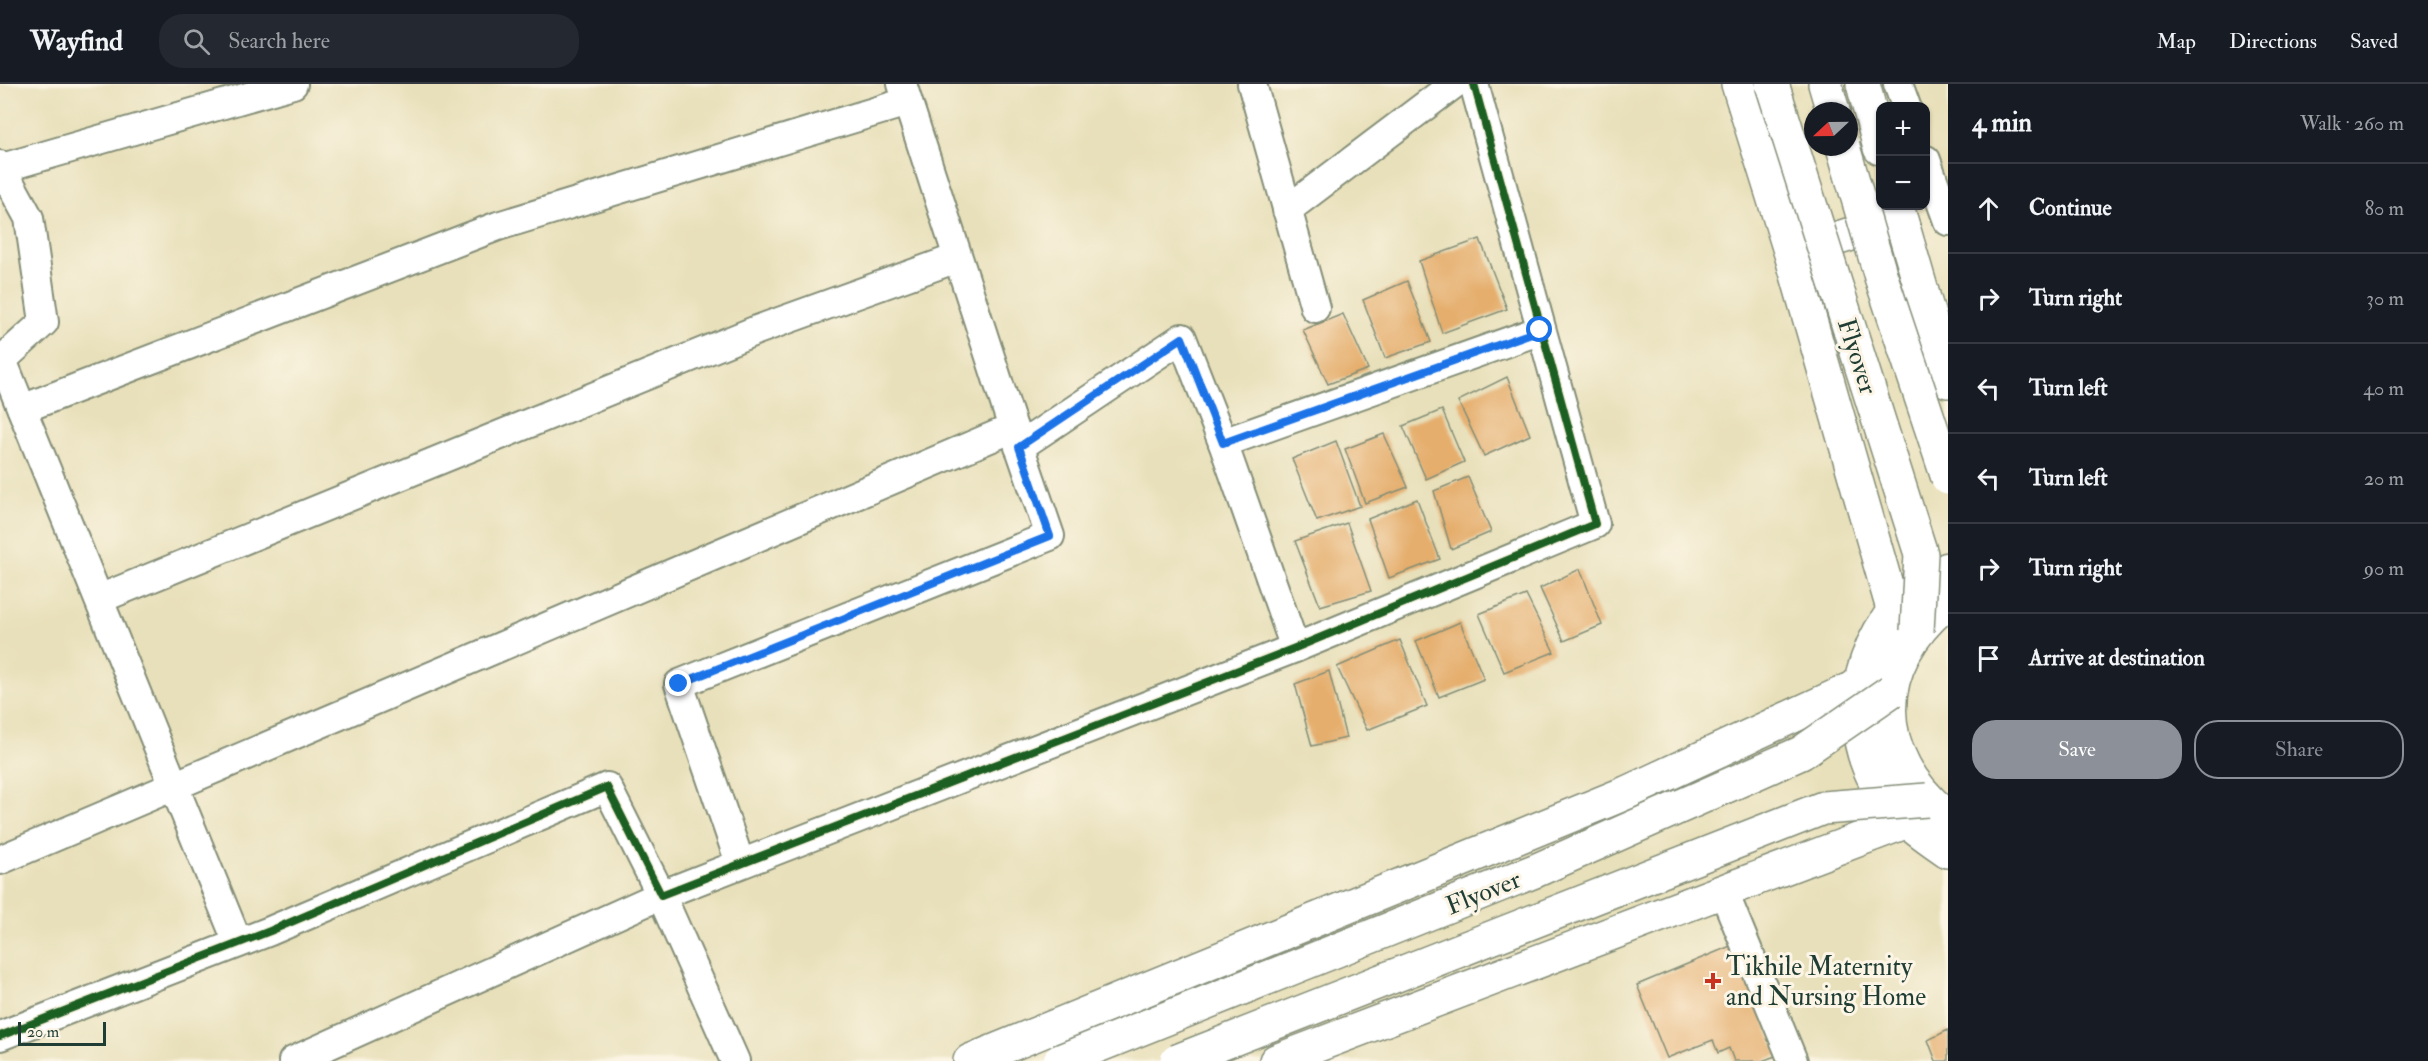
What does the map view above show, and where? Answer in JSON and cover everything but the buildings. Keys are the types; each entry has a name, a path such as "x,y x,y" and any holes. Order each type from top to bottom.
{"main road":[{"path":"1738,84 1905,620"},
{"name":"Flyover","path":"1060,1061 1537,870 1801,753 1875,688 1900,659 1905,620 1922,554 1772,84"},
{"path":"1825,84 1830,102"},
{"path":"1863,84 1876,130"},
{"name":"Flyover","path":"1846,156 1881,277 1948,478"},
{"path":"1791,254 1898,212 1948,381"},
{"path":"1905,620 1929,577 1948,569"},
{"name":"Flyover","path":"1905,620 1948,602"},
{"path":"970,1061 1626,793 1875,688"},
{"name":"Flyover","path":"1177,1061 1823,808 1927,813 1904,768 1875,688"},
{"path":"1276,1061 1927,813 1948,851"}],"street":[{"path":"238,944 1,361 44,322 29,218 1,167 293,84"},
{"path":"1252,84 1315,308"},
{"path":"1287,210 1454,84"},
{"path":"293,1061 661,895 1295,648 1595,524 1474,84"},
{"path":"1898,84 1905,102"},
{"path":"22,409 498,226 904,93 1050,536 679,684 740,863"},
{"path":"1930,171 1948,220"},
{"path":"99,599 757,330 957,258"},
{"path":"1223,443 1540,330"},
{"path":"0,860 1016,438 1182,338 1223,443 1295,648"},
{"path":"0,1036 238,944 607,787 661,895 735,1061"},
{"path":"1723,890 1793,1061"}],"cycle path":[{"path":"0,1036 270,931 607,787 661,895 1295,648 1595,524 1474,84"}],"place":[{"name":"Tikhile Maternity and Nursing Home","path":"1713,981"}],"route":[{"path":"679,684 1050,536 1019,447 1182,338 1223,443 1540,330"}]}
